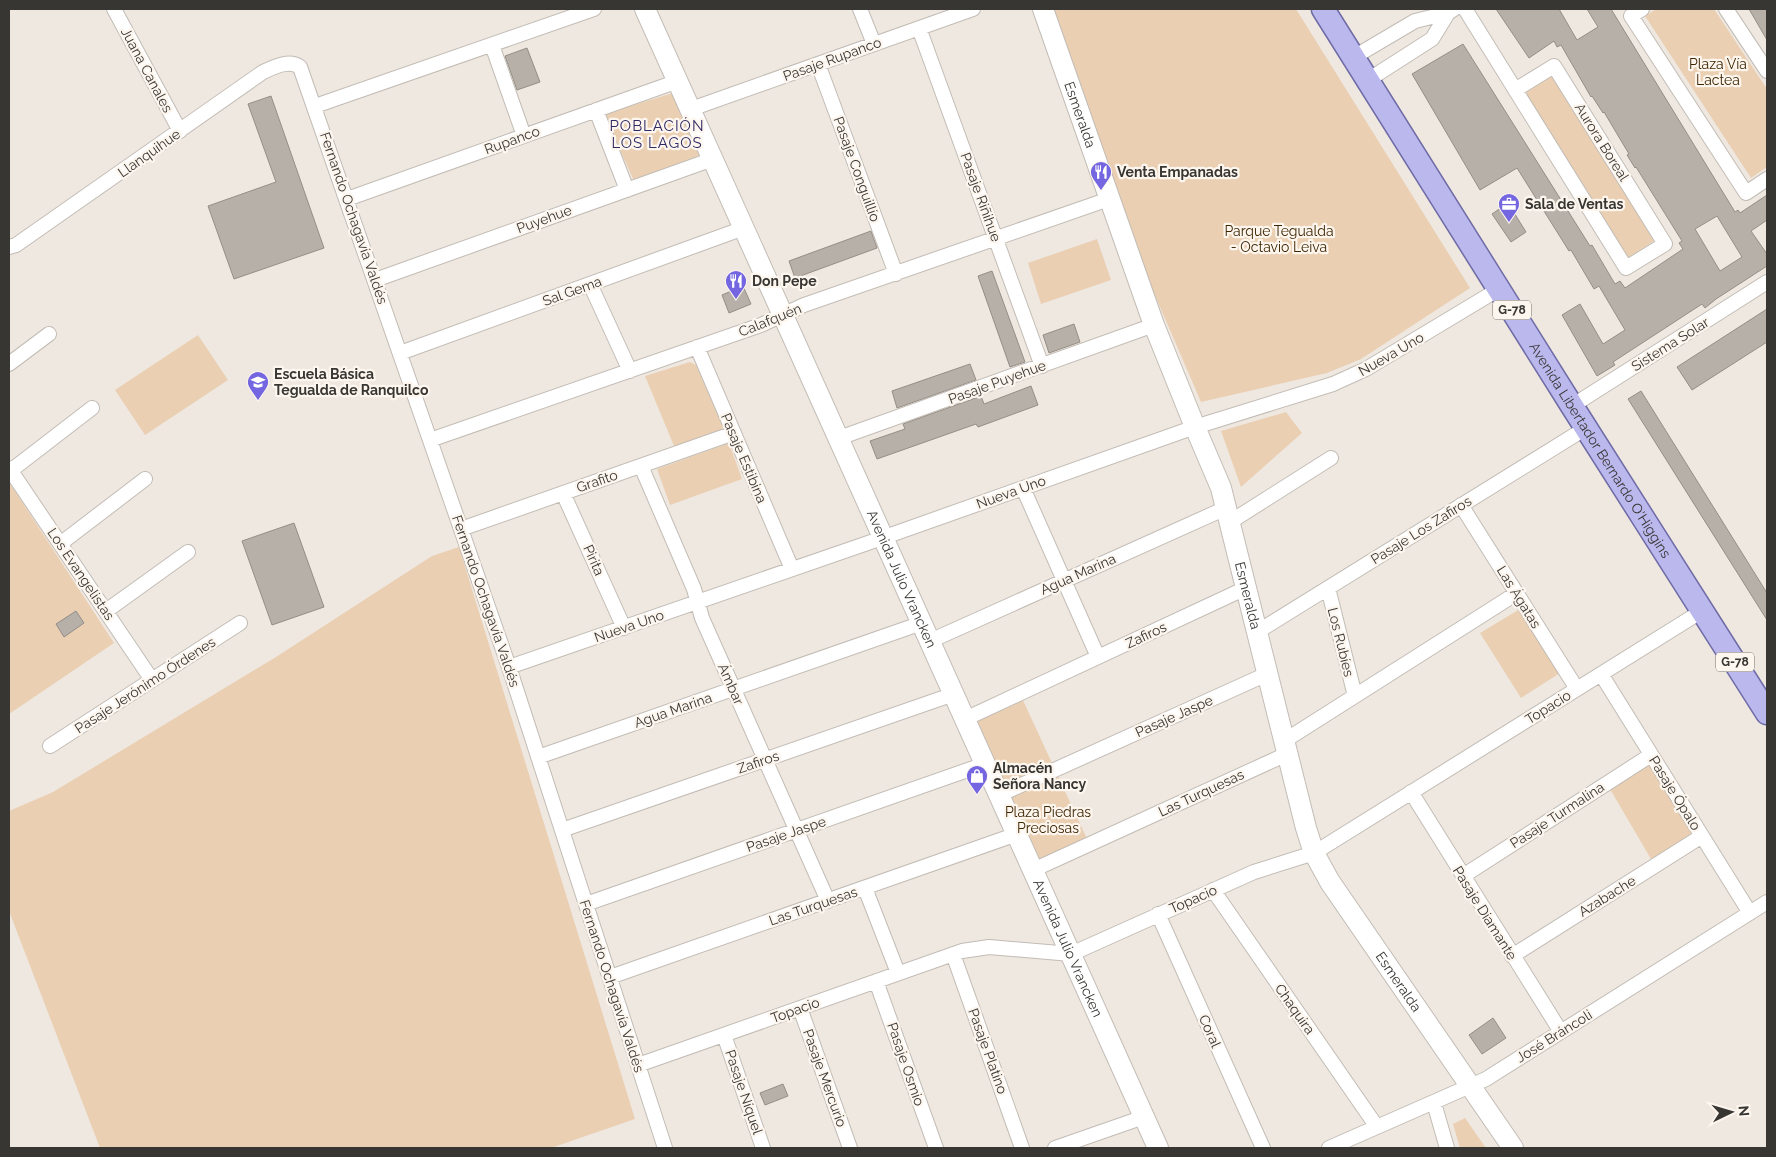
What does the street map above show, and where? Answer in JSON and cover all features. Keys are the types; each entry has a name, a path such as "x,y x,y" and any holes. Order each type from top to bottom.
{"main road":[{"name":"Avenida Libertador Bernardo O'Higgins","path":"1323,9 1767,712"}],"street":[{"name":"Juana Canales","path":"114,9 180,131"},
{"path":"315,106 594,9"},
{"name":"Avenida Julio Vrancken","path":"645,9 1158,1148"},
{"path":"860,9 874,44"},
{"name":"Pasaje Rupanco","path":"691,109 973,9"},
{"name":"Esmeralda","path":"1043,9 1154,325 1216,474 1228,515 1285,747 1314,853 1330,882 1513,1148"},
{"name":"Aurora Boreal","path":"1465,9 1515,90 1626,268 1665,244 1554,66 1515,90"},
{"path":"1642,9 1630,16 1746,193 1767,179"},
{"path":"1726,9 1767,71"},
{"path":"1354,57 1415,21 1451,11"},
{"path":"1368,80 1432,39 1451,11"},
{"name":"Pasaje Riñihue","path":"918,28 1042,366"},
{"path":"492,45 524,136"},
{"name":"Llanquihue","path":"9,247 16,245 263,72 291,63"},
{"name":"Fernando Ochagavía Valdés","path":"291,63 298,65 302,70 315,106 509,667 665,1148"},
{"name":"Pasaje Conguillío","path":"818,64 896,274"},
{"name":"Rupanco","path":"347,199 678,81"},
{"path":"596,110 627,190"},
{"name":"Puyehue","path":"375,280 713,159"},
{"name":"Calafquén","path":"430,440 768,323 804,305 1109,199"},
{"name":"Sal Gema","path":"400,353 744,228"},
{"name":"Sistema Solar","path":"1572,406 1767,282"},
{"path":"590,284 630,371"},
{"name":"Nueva Uno","path":"509,667 883,538 1195,427 1332,384 1354,375 1499,289"},
{"name":"Pasaje Puyehue","path":"838,438 1154,325"},
{"path":"9,364 49,334"},
{"name":"Pasaje Estibina","path":"697,347 792,569"},
{"path":"9,470 92,408"},
{"name":"Pasaje Los Zafiros","path":"1257,632 1586,428"},
{"name":"Grafito","path":"461,529 734,433"},
{"name":"Agua Marina","path":"930,641 1064,581 1228,515 1331,458"},
{"name":"Ámbar","path":"641,466 694,588 702,618 828,901"},
{"name":"Los Evangelistas","path":"9,470 152,680"},
{"path":"60,544 145,479"},
{"path":"1023,488 1098,657"},
{"name":"Pirita","path":"563,493 624,628"},
{"name":"Las Ágatas","path":"1461,505 1577,689"},
{"path":"106,611 188,552"},
{"name":"Zafiros","path":"965,719 1246,588"},
{"name":"Los Rubíes","path":"1328,588 1354,696"},
{"name":"Las Turquesas","path":"1033,870 1285,747 1354,696 1517,593"},
{"name":"Topacio","path":"638,1066 898,973 972,949 988,947 1070,954 1265,868 1314,853 1702,611"},
{"name":"Pasaje Jerónimo Órdenes","path":"50,746 240,623"},
{"name":"Agua Marina","path":"538,757 922,623"},
{"name":"Pasaje Jaspe","path":"999,795 1267,674"},
{"name":"Pasaje Ópalo","path":"1601,674 1750,913"},
{"name":"Zafiros","path":"562,830 954,694"},
{"name":"Pasaje Turmalina","path":"1463,876 1651,755"},
{"name":"Pasaje Jaspe","path":"586,904 985,764"},
{"name":"Pasaje Diamante","path":"1411,792 1560,1032"},
{"name":"Las Turquesas","path":"610,977 1017,834"},
{"name":"Azabache","path":"1512,956 1702,836"},
{"path":"865,888 898,973"},
{"name":"Chaquira","path":"1214,890 1377,1127"},
{"name":"José Bráncoli","path":"1329,1148 1347,1144 1377,1127 1471,1086 1767,902"},
{"name":"Coral","path":"1158,914 1263,1148"},
{"name":"Pasaje Platino","path":"953,954 1022,1148"},
{"name":"Pasaje Osmio","path":"876,981 936,1148"},
{"name":"Pasaje Mercurio","path":"800,1008 850,1148"},
{"name":"Pasaje Níquel","path":"724,1035 763,1148"},
{"path":"1434,1103 1447,1148"},
{"path":"1055,1148 1144,1117"}],"green space":[{"name":"Parque Tegualda - Octavio Leiva","path":"1052,9 1296,9 1470,288 1361,359 1327,373 1201,402 1110,191"},
{"name":"Plaza Vía Lactea","path":"1656,9 1714,9 1767,89 1767,167 1751,178 1645,16"},
{"path":"1552,74 1654,241 1626,259 1523,92"},
{"path":"673,93 700,155 634,181 604,114"},
{"path":"1097,239 1111,280 1041,304 1028,263"},
{"path":"198,335 228,380 145,435 115,390"},
{"path":"690,362 696,365 723,427 721,432 674,446 645,376"},
{"path":"1286,412 1302,433 1241,487 1221,431"},
{"path":"729,443 742,479 670,505 657,469"},
{"path":"9,482 114,643 9,714"},
{"path":"459,547 635,1119 551,1148 100,1148 9,911 9,811 53,792 276,657 432,556"},
{"path":"1520,609 1560,673 1521,698 1480,633"},
{"name":"Plaza Piedras Preciosas","path":"1021,696 1088,841 1040,866 973,718"},
{"path":"1653,763 1695,833 1651,859 1610,789"},
{"path":"1465,1118 1486,1148 1460,1148 1453,1124"}],"building":[{"path":"1496,9 1559,9 1577,40 1598,27 1587,9 1611,9 1735,212 1738,210 1740,213 1767,195 1767,220 1751,231 1767,254 1767,266 1705,308 1702,304 1613,362 1615,365 1597,376 1562,315 1580,304 1603,344 1625,330 1599,286 1594,289 1571,250 1569,251 1517,168 1480,190 1412,74 1463,44 1615,284 1620,281 1625,288 1683,249 1679,243 1682,241 1627,155 1629,154 1604,112 1591,97 1561,45 1557,47 1554,41 1529,58","holes":["1717,216 1742,257 1720,271 1695,229"]},
{"path":"1749,9 1767,9 1767,40"},
{"path":"527,48 540,82 517,90 505,56"},
{"path":"271,96 324,248 234,279 208,206 276,182 248,104"},
{"name":"Sala de Ventas","path":"1508,203 1526,232 1511,242 1492,214"},
{"path":"871,231 877,248 795,278 789,261"},
{"path":"992,271 1025,362 1010,367 978,276"},
{"name":"Don Pepe","path":"743,286 751,304 729,313 722,295"},
{"path":"1767,309 1767,342 1692,390 1677,367"},
{"path":"1074,324 1080,342 1049,353 1043,335"},
{"path":"970,364 976,380 897,408 892,391"},
{"path":"1031,386 1038,405 978,427 976,424 877,459 870,441 905,429 903,424 981,396 984,404"},
{"path":"1641,391 1767,593 1767,620 1628,399"},
{"path":"294,523 324,607 272,625 242,541"},
{"path":"76,611 84,623 64,637 56,624"},
{"path":"1493,1018 1506,1038 1482,1054 1469,1035"},
{"path":"783,1084 788,1096 765,1105 760,1093"}],"place":[{"name":"Venta Empanadas","path":"1101,191"},
{"name":"Sala de Ventas","path":"1509,223"},
{"name":"Don Pepe","path":"736,300"},
{"name":"Escuela Básica Tegualda de Ranquilco","path":"258,401"},
{"name":"Almacén Señora Nancy","path":"977,795"}],"district":[{"name":"POBLACIÓN LOS LAGOS","path":"657,134"}]}
